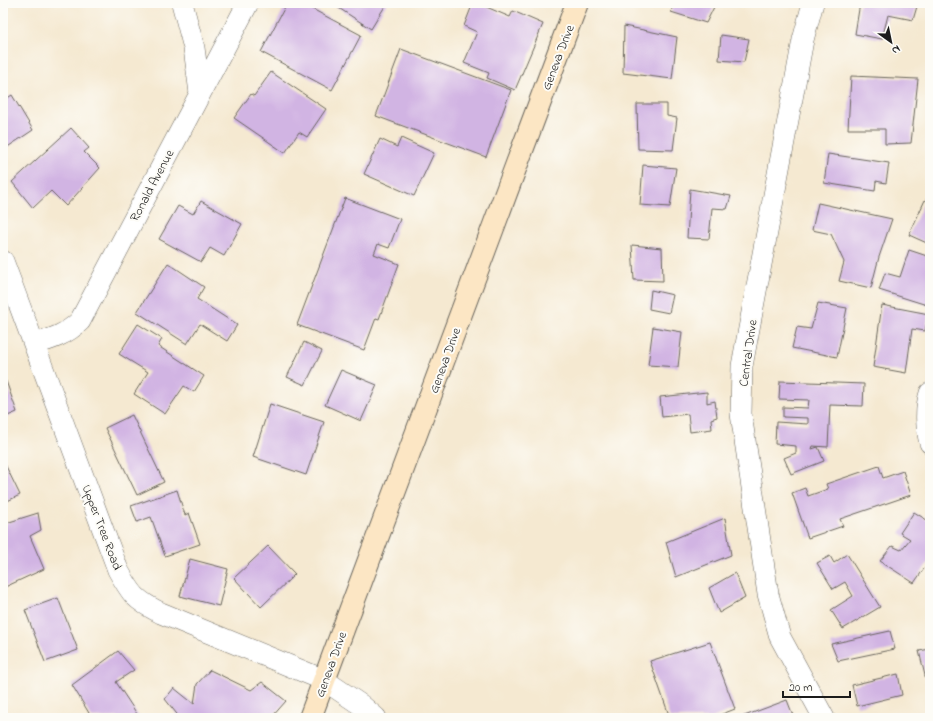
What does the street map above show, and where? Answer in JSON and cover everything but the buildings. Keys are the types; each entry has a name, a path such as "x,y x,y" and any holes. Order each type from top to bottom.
{"street":[{"path":"182,3 194,48 200,93"},
{"name":"Ronald Avenue","path":"35,344 56,338 72,329 80,320 248,3"},
{"name":"Geneva Drive","path":"310,718 577,3"},
{"name":"Central Drive","path":"814,3 803,40 742,366 741,414 768,594 780,637 824,718"},
{"name":"Upper Tree Road","path":"3,261 118,570 130,591 143,604 161,613 324,680 361,705 376,718"},
{"path":"930,393 927,416 930,443"}]}
